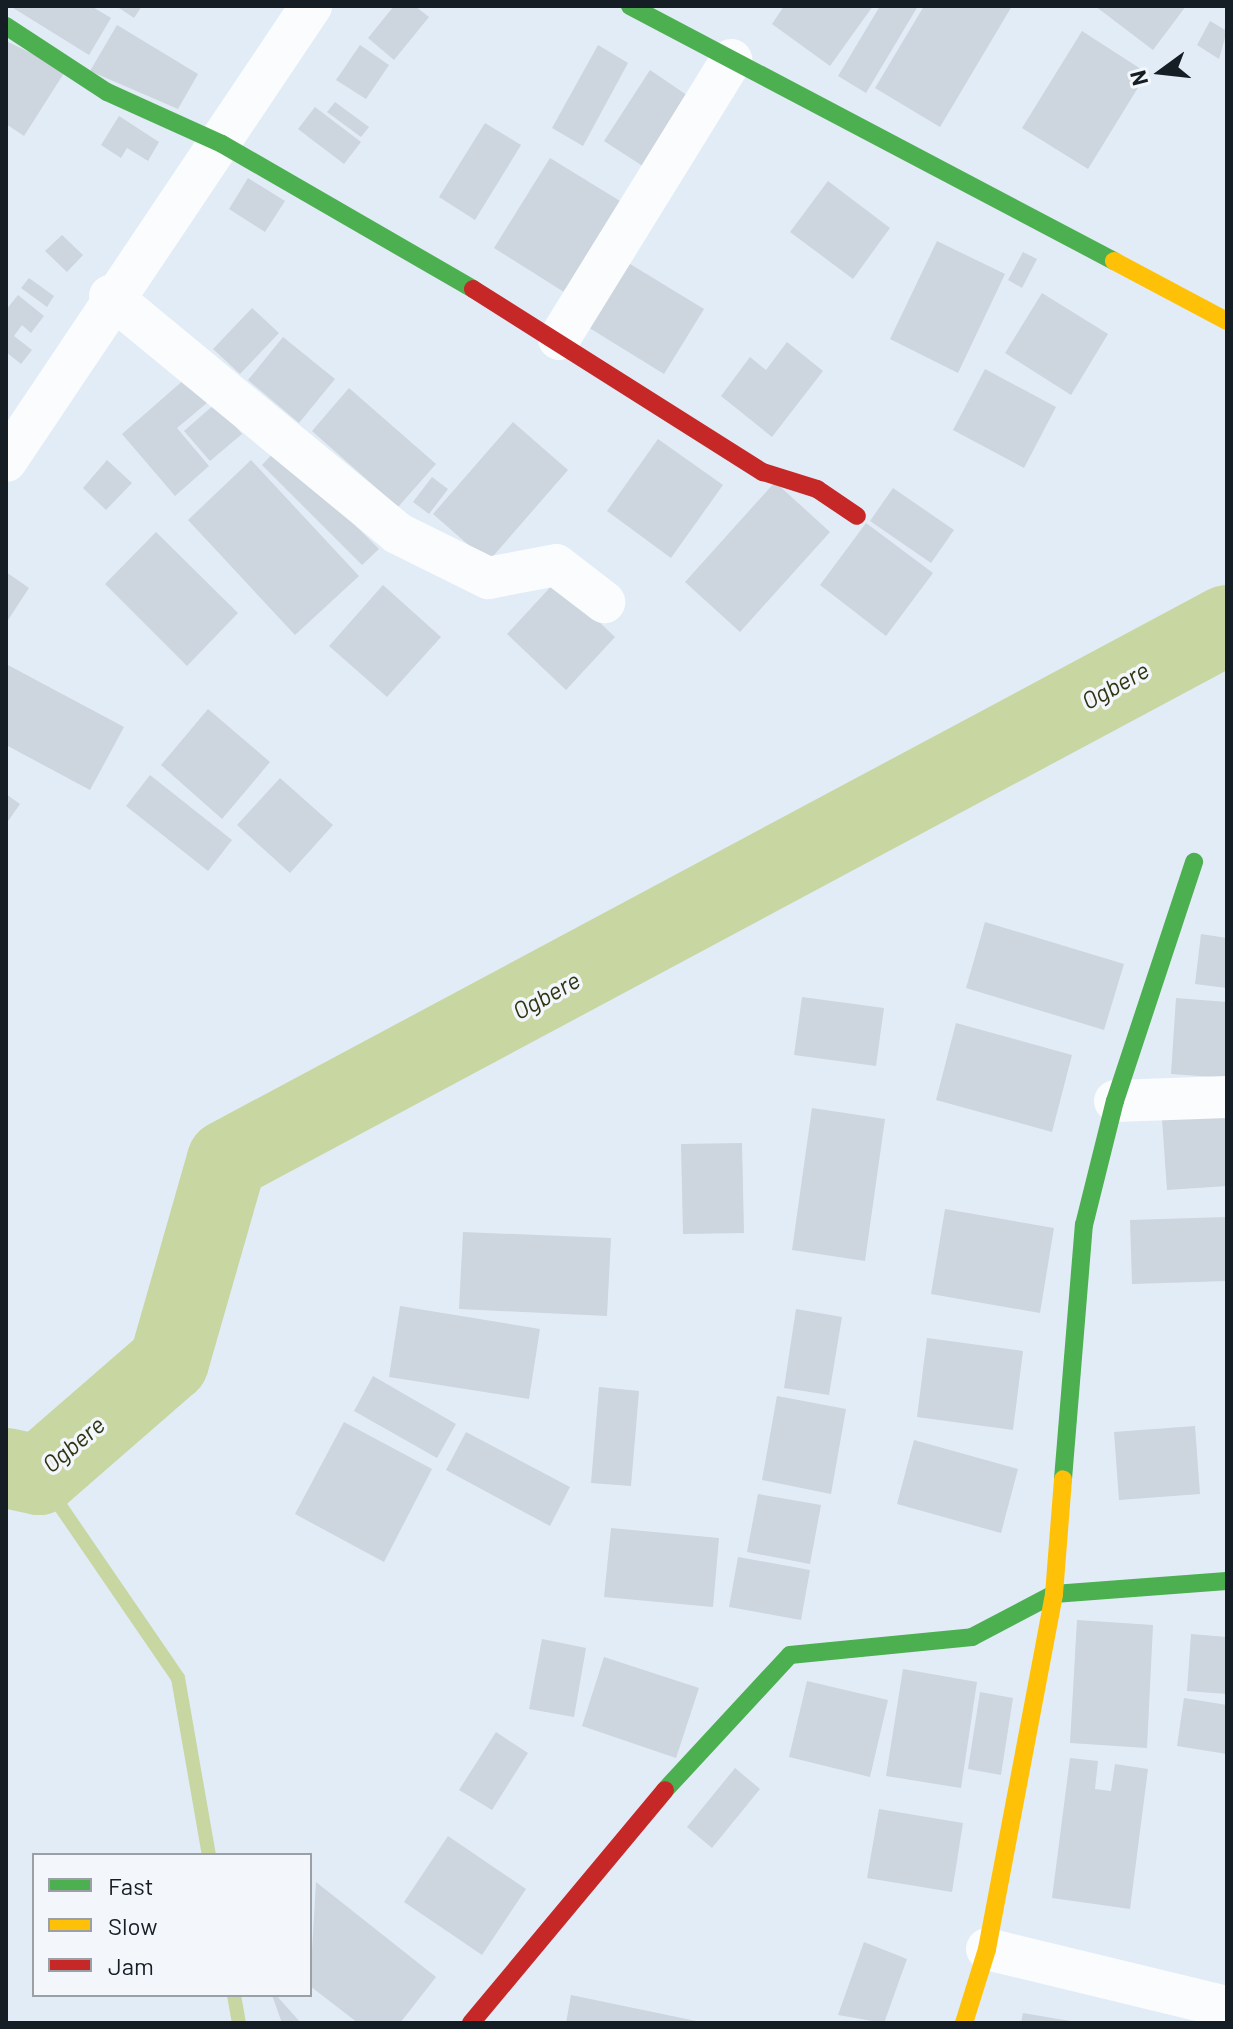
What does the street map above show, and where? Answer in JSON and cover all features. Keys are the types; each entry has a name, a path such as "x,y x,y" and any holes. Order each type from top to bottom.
{"street":[{"path":"12,441 110,296 222,144 311,6"},
{"path":"630,6 1227,321"},
{"path":"6,26 107,92 222,144 559,339 763,472 817,489 857,516"},
{"path":"559,339 731,60"},
{"path":"110,296 397,533 488,578 556,565 604,602"},
{"path":"964,2023 987,1949 1054,1594 1084,1225 1115,1101 1194,862"},
{"path":"1115,1101 1227,1097"},
{"path":"471,2023 729,1714 790,1655 972,1637 1054,1594 1227,1581"},
{"path":"987,1949 1227,2007"}],"building":[{"path":"10,6 91,6 111,18 89,55"},
{"path":"116,6 142,6 134,18"},
{"path":"394,6 415,6 429,17 394,60 368,38"},
{"path":"784,6 873,6 830,66 772,24"},
{"path":"880,6 918,6 866,93 838,76"},
{"path":"924,6 1012,6 940,127 875,88"},
{"path":"1095,6 1186,6 1153,50"},
{"path":"1210,21 1227,31 1219,59 1197,45"},
{"path":"117,25 198,74 178,109 90,71"},
{"path":"1082,31 1147,73 1088,169 1022,128"},
{"path":"6,41 66,70 24,136 6,124"},
{"path":"360,45 389,65 366,99 336,80"},
{"path":"598,45 628,63 583,146 552,128"},
{"path":"650,70 700,104 655,174 604,141"},
{"path":"335,102 369,127 361,137 327,112"},
{"path":"315,107 361,142 344,164 298,129"},
{"path":"119,116 159,142 148,161 127,148 121,158 101,145"},
{"path":"485,123 521,145 475,220 439,197"},
{"path":"550,158 620,201 564,292 494,248"},
{"path":"248,178 285,201 265,232 229,209"},
{"path":"828,181 890,228 853,279 790,232"},
{"path":"62,235 83,255 67,272 45,251"},
{"path":"937,241 1005,274 958,373 890,339"},
{"path":"1023,252 1037,259 1022,288 1008,280"},
{"path":"617,256 704,309 664,374 578,321"},
{"path":"29,278 54,296 47,307 21,288"},
{"path":"1042,293 1108,334 1071,395 1005,353"},
{"path":"18,295 44,316 31,333 22,325 14,336 32,350 21,364 6,352 6,310"},
{"path":"252,308 279,333 240,374 213,349"},
{"path":"283,337 335,379 299,423 248,380"},
{"path":"787,342 823,371 772,437 721,396 750,357 766,370"},
{"path":"985,369 1056,407 1024,468 953,430"},
{"path":"186,378 207,403 177,428 209,466 175,496 122,434"},
{"path":"349,388 436,464 398,507 312,431"},
{"path":"216,403 242,434 210,461 184,431"},
{"path":"513,422 568,470 488,562 433,514"},
{"path":"658,439 723,485 671,558 607,511"},
{"path":"278,448 379,549 362,565 262,465"},
{"path":"107,460 132,483 106,510 83,488"},
{"path":"251,460 359,576 295,635 188,520"},
{"path":"432,477 448,489 429,514 413,502"},
{"path":"775,482 830,532 740,632 685,582"},
{"path":"893,488 954,530 931,563 870,521"},
{"path":"866,523 933,573 886,636 820,585"},
{"path":"156,532 238,613 187,666 105,584"},
{"path":"6,572 29,588 6,623"},
{"path":"556,581 615,637 566,690 507,634"},
{"path":"383,585 441,637 387,697 329,646"},
{"path":"6,664 124,727 90,790 6,745"},
{"path":"208,709 270,762 222,819 161,765"},
{"path":"150,775 232,840 208,871 126,806"},
{"path":"280,778 333,825 290,873 237,825"},
{"path":"6,794 20,804 6,824"},
{"path":"985,922 1124,964 1104,1030 966,988"},
{"path":"1201,934 1227,938 1227,988 1195,984"},
{"path":"802,997 884,1008 876,1066 794,1055"},
{"path":"1176,998 1227,1002 1227,1078 1171,1074"},
{"path":"956,1023 1072,1055 1052,1132 936,1100"},
{"path":"1227,1101 1227,1186 1167,1190 1161,1105"},
{"path":"812,1108 885,1119 865,1261 792,1250"},
{"path":"742,1143 744,1233 683,1234 681,1144"},
{"path":"945,1209 1054,1228 1040,1313 931,1294"},
{"path":"1227,1217 1227,1281 1132,1284 1130,1220"},
{"path":"463,1232 611,1238 607,1316 459,1309"},
{"path":"400,1306 540,1329 529,1399 389,1377"},
{"path":"796,1309 842,1317 829,1395 784,1388"},
{"path":"927,1338 1023,1351 1013,1430 917,1417"},
{"path":"373,1376 456,1424 437,1458 354,1411"},
{"path":"599,1387 639,1391 631,1486 591,1483"},
{"path":"777,1396 846,1409 831,1494 762,1480"},
{"path":"344,1422 432,1469 384,1562 295,1514"},
{"path":"1195,1426 1200,1494 1119,1500 1114,1432"},
{"path":"466,1432 570,1487 550,1526 446,1470"},
{"path":"914,1440 1018,1469 1001,1533 897,1504"},
{"path":"758,1494 821,1505 810,1564 747,1552"},
{"path":"611,1528 719,1538 713,1607 604,1597"},
{"path":"738,1557 810,1570 801,1620 729,1607"},
{"path":"1077,1620 1153,1625 1147,1748 1070,1743"},
{"path":"1191,1634 1227,1637 1227,1694 1187,1691"},
{"path":"542,1639 586,1648 574,1717 529,1709"},
{"path":"604,1657 699,1688 676,1758 582,1726"},
{"path":"903,1669 977,1682 961,1788 886,1776"},
{"path":"807,1681 888,1700 870,1777 789,1757"},
{"path":"980,1692 1013,1698 1001,1775 968,1769"},
{"path":"1184,1698 1227,1705 1227,1754 1177,1746"},
{"path":"496,1732 528,1753 492,1810 459,1790"},
{"path":"1070,1758 1098,1761 1095,1789 1111,1791 1115,1764 1148,1769 1130,1909 1052,1898"},
{"path":"735,1768 760,1789 712,1848 687,1827"},
{"path":"879,1809 963,1823 952,1892 867,1878"},
{"path":"448,1836 526,1889 482,1955 404,1902"},
{"path":"316,1882 436,1977 400,2023 358,2023 312,1988"},
{"path":"864,1942 907,1959 884,2023 838,2015"},
{"path":"571,1995 701,2022 701,2023 566,2023"},
{"path":"273,1997 278,1997 301,2023 282,2023"},
{"path":"1023,2013 1070,2021 1070,2023 1021,2023"}],"waterway":[{"name":"Ogbere","path":"6,1468 39,1475 169,1362 227,1160 1227,625"},
{"path":"39,1475 178,1678 209,1853"},
{"path":"234,1997 239,2023"}],"traffic: fast":[{"path":"630,6 1114,261"},
{"path":"6,26 107,92 222,144 473,289"},
{"path":"1063,1479 1084,1225 1115,1101 1194,862"},
{"path":"665,1790 790,1655 972,1637 1054,1594 1227,1581"}],"traffic: slow":[{"path":"1114,261 1227,321"},
{"path":"964,2023 987,1949 1054,1594 1063,1479"}],"traffic: jam":[{"path":"473,289 763,472 817,489 857,516"},
{"path":"471,2023 665,1790"}]}
